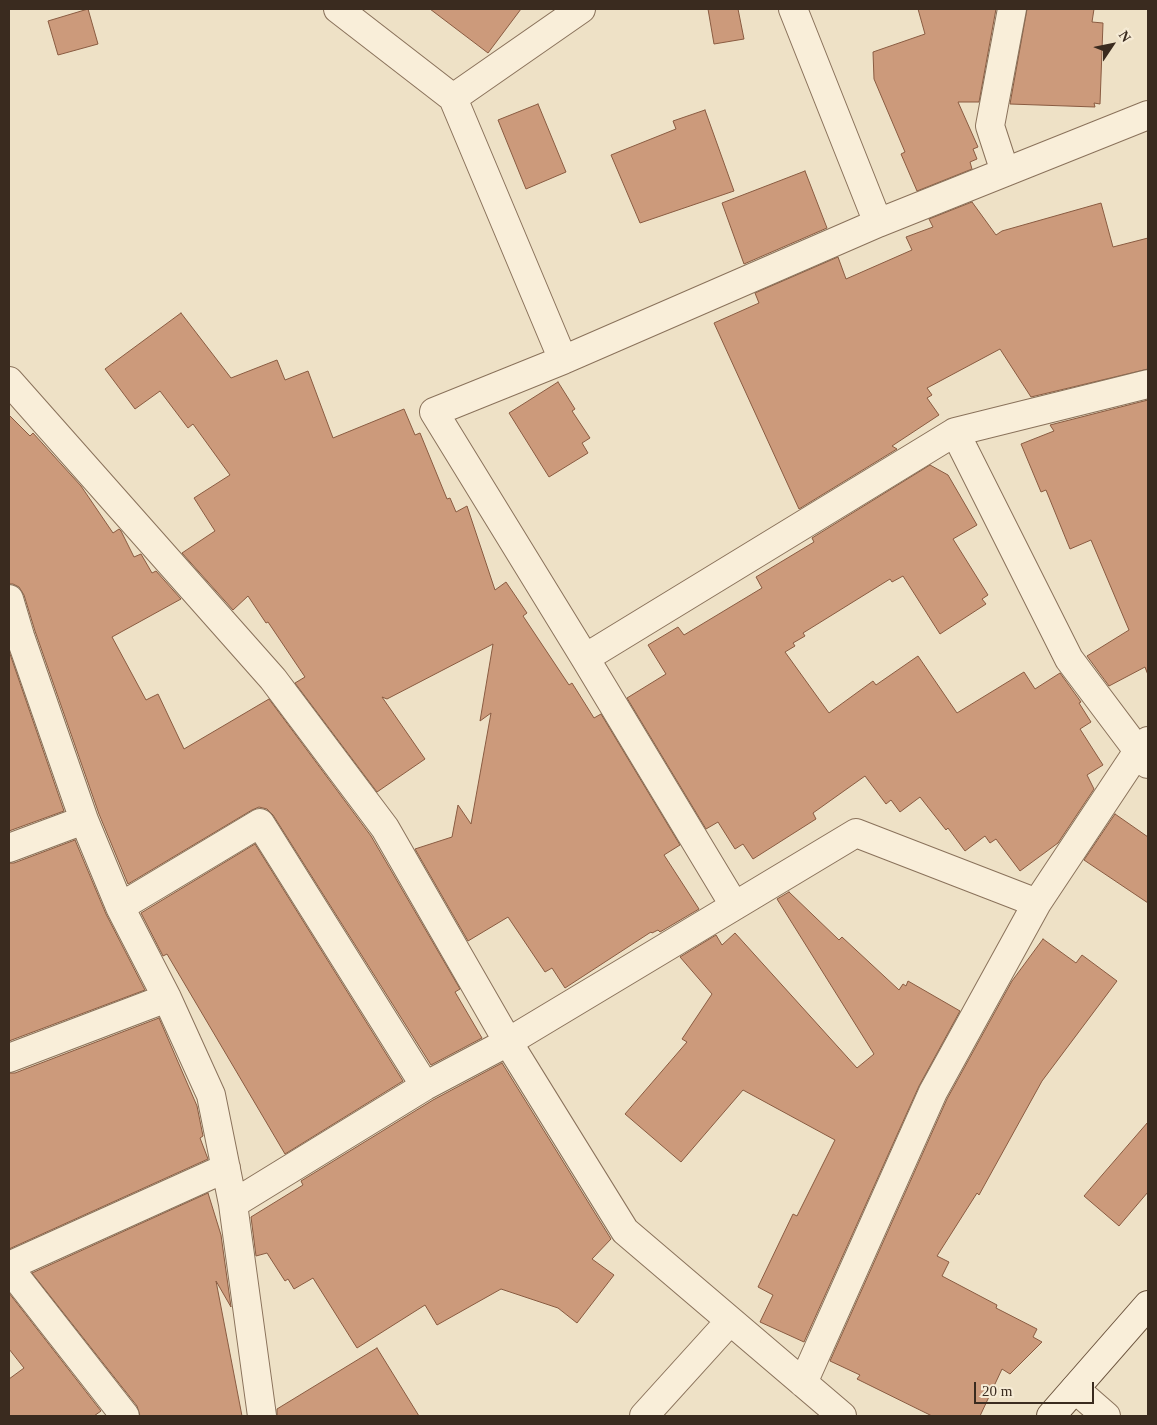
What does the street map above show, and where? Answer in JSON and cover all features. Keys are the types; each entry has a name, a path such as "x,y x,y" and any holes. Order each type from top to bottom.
{"street":[{"path":"338,9 453,98 562,360"},
{"path":"453,98 581,9"},
{"path":"793,9 878,223"},
{"path":"1005,172 990,126 1012,9"},
{"path":"734,905 434,412 562,360 878,223 1148,115"},
{"path":"9,381 273,679 384,828 508,1042 625,1231 842,1416"},
{"path":"585,658 955,432 1148,384"},
{"path":"804,1383 934,1092 1037,903 1145,752 1069,659 955,432"},
{"path":"9,600 84,820 120,907 167,998 211,1095 233,1204 262,1416"},
{"path":"9,848 84,820"},
{"path":"120,907 260,823 425,1086"},
{"path":"233,1204 425,1086 508,1042 856,833 1037,903"},
{"path":"9,1058 167,998"},
{"path":"125,1416 9,1267 226,1168"},
{"path":"1051,1416 1148,1305"},
{"path":"644,1416 730,1320"},
{"path":"1075,1389 1106,1416"}],"building":[{"path":"88,9 98,44 58,55 48,21"},
{"path":"430,9 521,9 488,53"},
{"path":"708,9 738,9 744,39 714,44"},
{"path":"918,9 996,9 979,102 958,102 978,147 973,149 977,159 970,162 972,169 917,191 901,154 905,152 874,79 873,52 925,34"},
{"path":"1027,9 1094,9 1092,22 1103,23 1100,104 1094,103 1095,107 1010,104"},
{"path":"538,104 566,172 526,189 498,120"},
{"path":"705,110 734,191 640,223 611,155 676,129 673,121"},
{"path":"805,171 827,228 744,264 722,203"},
{"path":"972,202 996,235 1002,231 1101,203 1113,247 1148,238 1148,369 1031,397 1000,349 927,388 932,395 927,398 939,415 892,446 897,449 799,509 714,323 759,303 755,293 838,257 846,279 912,250 906,237 933,227 929,219"},
{"path":"181,313 231,378 277,360 285,380 308,371 333,438 404,409 415,435 420,433 447,499 450,498 456,512 467,506 495,590 506,582 527,613 523,616 569,685 572,683 594,718 601,714 680,845 664,855 699,909 660,932 658,930 651,932 565,988 552,968 545,972 508,917 468,941 415,849 452,837 458,805 471,824 491,713 480,721 493,644 387,699 382,697 425,759 377,792 295,683 305,677 248,596 233,610 182,553 215,531 194,498 230,475 193,424 188,428 160,391 135,409 105,369"},
{"path":"558,382 575,409 572,411 590,438 582,443 588,453 549,477 509,413"},
{"path":"1148,400 1148,675 1145,667 1109,686 1087,656 1129,630 1091,540 1070,549 1046,490 1041,492 1021,444 1054,431 1050,425"},
{"path":"9,415 30,436 33,433 81,486 113,533 119,529 121,531 134,557 141,554 152,573 156,571 181,599 112,637 146,700 158,694 184,749 269,699 371,836 460,989 455,992 482,1038 431,1065 273,815 267,809 259,807 252,810 128,884 99,814 24,595 19,587 9,584"},
{"path":"930,465 948,475 977,525 953,539 988,595 982,599 986,604 940,634 903,576 892,582 890,579 803,633 805,636 793,643 795,646 785,652 829,713 873,681 876,685 918,656 957,713 1024,672 1035,689 1060,673 1081,702 1079,703 1091,722 1080,729 1103,765 1087,775 1094,789 1058,843 1020,871 996,839 990,843 985,836 965,851 948,828 946,830 920,797 900,812 891,800 886,804 865,776 813,813 816,819 753,859 743,844 735,849 718,822 706,829 627,698 666,674 648,645 678,627 684,635 762,588 756,577 814,542 812,538"},
{"path":"9,651 64,811 9,831"},
{"path":"1115,814 1148,837 1148,903 1084,860"},
{"path":"75,840 106,914 145,990 9,1041 9,863 14,863"},
{"path":"255,844 403,1081 285,1154 167,954 163,956 141,913"},
{"path":"789,892 839,940 842,937 899,990 903,984 906,986 908,981 960,1011 919,1086 804,1342 760,1322 773,1295 758,1287 793,1214 797,1216 835,1140 743,1090 681,1162 625,1114 687,1042 682,1039 712,994 680,957 716,935 722,945 735,933 857,1068 874,1054 777,899"},
{"path":"1043,939 1076,963 1082,955 1117,981 1042,1081 979,1195 977,1193 937,1256 949,1262 942,1276 997,1305 996,1308 1037,1329 1033,1337 1042,1342 1010,1374 1002,1369 980,1416 932,1416 857,1379 860,1375 830,1361 947,1099 1012,981"},
{"path":"159,1018 197,1106 203,1136 200,1138 208,1159 9,1249 9,1073 15,1073"},
{"path":"502,1063 611,1239 592,1259 614,1275 577,1323 558,1308 501,1289 437,1325 425,1305 357,1348 313,1278 294,1289 288,1279 285,1281 267,1253 256,1256 251,1217 303,1185 301,1181 433,1100"},
{"path":"1148,1122 1148,1192 1119,1226 1084,1196"},
{"path":"208,1193 221,1235 231,1307 216,1281 242,1416 140,1416 137,1406 32,1273"},
{"path":"9,1293 101,1411 94,1416 9,1416 9,1379 24,1368 9,1349"},
{"path":"377,1348 419,1416 277,1416 277,1409"}]}
